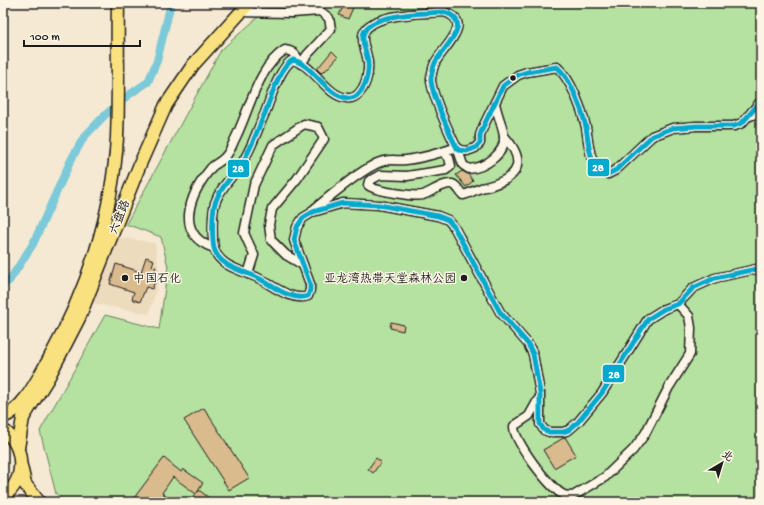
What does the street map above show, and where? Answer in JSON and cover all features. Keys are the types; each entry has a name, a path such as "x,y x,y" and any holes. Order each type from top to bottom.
{"main road":[{"name":"六盘路","path":"3,417 16,409 39,376 73,310 93,259 108,203 117,126 118,3"},
{"name":"六盘路","path":"18,448 23,418 48,378 79,318 159,118 183,78 245,7"},
{"path":"3,430 18,448 26,484 39,502"},
{"path":"3,496 17,480 21,464"}],"street":[{"path":"292,3 292,13"},
{"path":"245,7 292,13 320,11 329,18 330,29 306,55 300,64"},
{"path":"504,136 502,148 490,161 469,169 463,165 457,148 431,84 435,63 457,31 457,23 451,15 444,12 407,16 376,22 368,26 363,35 368,58 366,80 362,90 357,95 349,99 341,97 333,92 322,80 300,64 292,60 286,66 241,165 224,185 215,202 213,215 214,248 217,256 239,272 248,274 294,296 302,298 308,296 310,284 294,240 297,227 303,218 334,193 378,163 385,160 412,159 457,148 467,151 476,148 480,143 480,135 503,86 518,75 537,69 557,67 563,72 575,97 586,127 587,146 590,155 601,171 608,174 616,170 652,136 663,131 696,126 734,126 742,122 761,101"},
{"path":"214,248 203,244 193,234 189,224 190,206 198,186 212,167 225,157 242,125 251,98 273,59 285,50 291,50 297,56 300,64"},
{"path":"443,152 451,166 446,170 407,176 380,175 369,181 368,184 375,190 421,195 435,191 441,186 452,184 458,187 463,195 508,179 515,171 518,163 517,155 514,148 504,136 495,102"},
{"path":"747,117 758,113 761,114"},
{"path":"248,274 254,255 244,233 254,185 273,145 304,124 318,127 324,139 297,179 272,209 270,224 271,240 286,255 303,265"},
{"path":"303,218 313,212 343,202 379,205 430,214 448,220 454,227 500,312 528,344 536,363 540,393 540,424 544,430 557,433 570,430 602,393 648,319 664,309 678,304 689,291 715,278 761,268"},
{"path":"540,393 534,409 529,416 514,426 515,434 542,474 561,493 573,496 605,477 633,450 645,434 669,387 690,354 689,316 678,304"}],"shaded area":[{"path":"118,237 155,243 160,277 149,314 91,303"}],"green space":[{"name":"亚龙湾热带天堂森林公园","path":"274,3 761,3 761,502 66,502 56,494 40,431 105,315 159,329 168,267 161,237 126,224 221,50"}],"building":[{"path":"345,3 355,3 348,19 339,15"},
{"path":"332,51 338,57 325,71 324,70 321,73 317,69"},
{"path":"462,171 468,174 473,181 466,187 456,175"},
{"path":"146,257 154,260 152,266 156,267 153,275 157,277 152,289 146,287 140,302 132,299 134,292 110,284 116,264 141,272"},
{"path":"391,322 404,325 403,331 390,328"},
{"path":"204,408 249,478 229,490 184,420"},
{"path":"565,437 576,455 554,468 543,450"},
{"path":"164,458 181,472 183,469 203,483 197,493 199,490 214,502 189,502 196,494 173,477 162,493 174,502 131,502"},
{"path":"376,458 381,462 373,473 368,469"}],"waterway":[{"path":"3,284 9,281 33,244 71,160 84,137 105,115 130,94 148,82 157,61 171,3"}],"transit line":[{"name":"28","path":"761,101 742,123 734,126 696,126 673,128 652,136 616,170 608,174 601,171 593,161 579,103 567,79 557,67 518,75 503,86 484,125 480,135 480,143 475,148 467,151 458,150 437,103 431,78 435,63 454,36 457,29 457,22 453,16 444,12 416,14 384,19 375,22 364,32 363,39 368,61 367,76 362,89 354,97 347,98 340,96 333,92 300,63 293,60 288,63 276,84 247,154 217,198 214,207 213,226 214,248 221,260 283,292 296,297 302,297 308,296 310,284 294,240 297,227 303,218 313,212 343,203 379,205 438,216 448,220 454,227 500,312 528,344 533,354 540,393 540,424 544,430 549,432 563,432 569,430 578,422 602,393 648,319 664,309 678,304 693,288 715,278 761,268"}],"place":[{"name":"中国石化","path":"125,278"},
{"name":"亚龙湾热带天堂森林公园","path":"464,278"}]}
